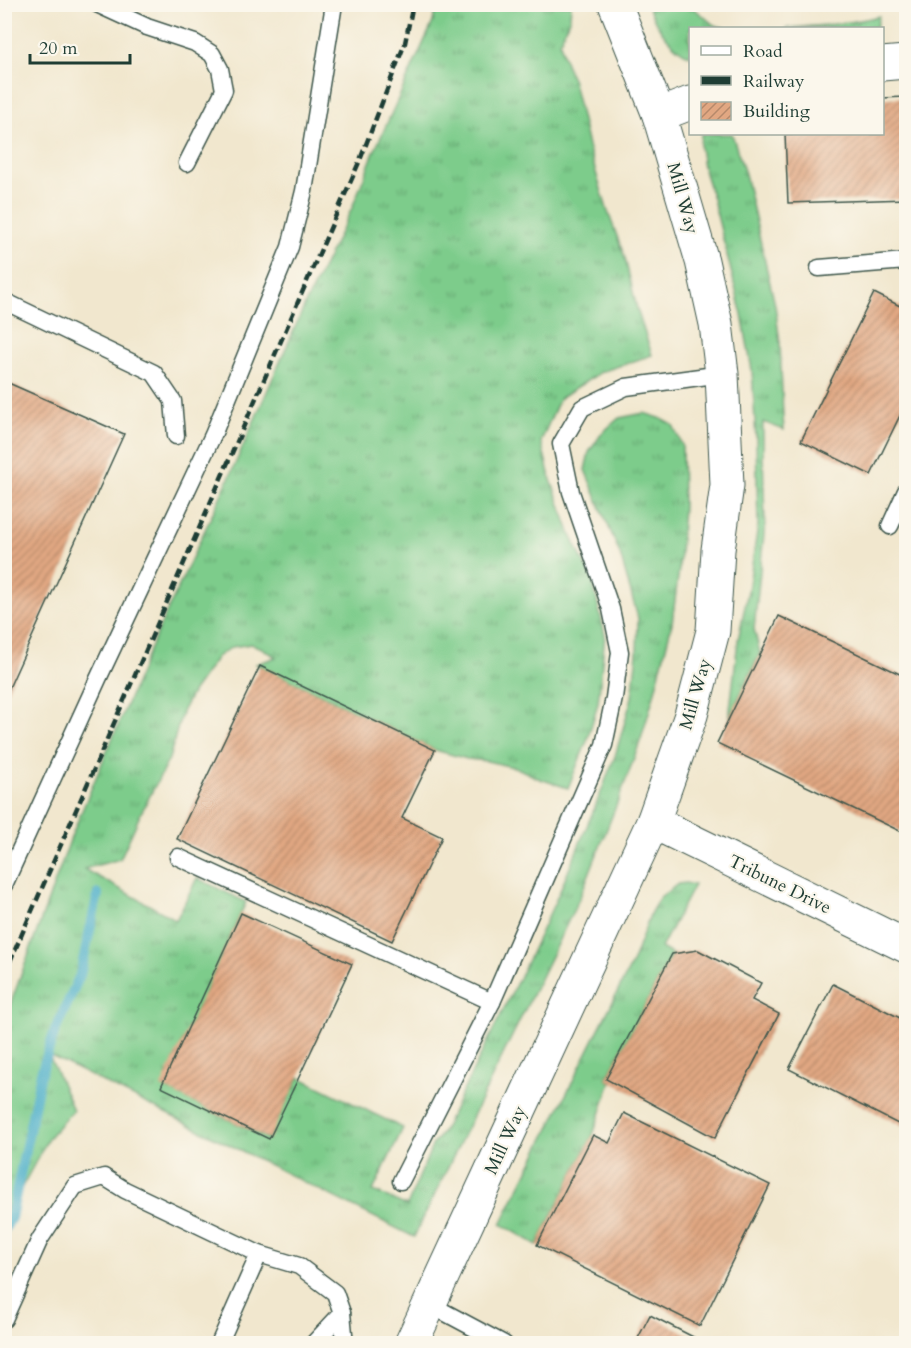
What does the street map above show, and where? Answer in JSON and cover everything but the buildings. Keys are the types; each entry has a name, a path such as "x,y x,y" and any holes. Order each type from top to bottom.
{"street":[{"name":"Mill Way","path":"411,1344 653,822 691,715 713,631 718,550 727,485 722,374 716,324 702,261 659,115 615,4"},
{"path":"884,64 906,63"},
{"path":"659,115 689,104"},
{"name":"Tribune Drive","path":"653,822 906,946"}],"lane":[{"path":"97,4 147,27 195,43 212,54 220,69 224,90 187,163"},
{"path":"4,885 213,435 290,247 304,191 334,4"},
{"path":"819,268 906,261"},
{"path":"4,301 154,373 173,401 176,436"},
{"path":"400,1181 492,1002 604,745 614,698 620,652 611,609 571,492 561,444 582,408 626,387 722,374"},
{"path":"890,526 906,491"},
{"path":"178,857 492,1002"},
{"path":"4,1319 40,1239 75,1186 104,1178 260,1254 299,1266 335,1293 342,1313 345,1344"},
{"path":"219,1344 260,1254"},
{"path":"429,1304 504,1344"},
{"path":"313,1344 342,1313"}],"green space":[{"path":"436,5 571,5 570,17 560,42 573,82 588,146 625,258 637,309 652,355 601,372 560,398 541,441 550,477 571,535 592,580 605,635 598,703 587,741 568,788 540,779 517,768 467,759 435,750 256,664 276,657 262,648 251,644 232,647 217,657 193,691 182,712 169,759 120,859 84,869 176,920 197,878 246,902 162,1087 268,1139 299,1077 403,1128 373,1191 407,1206 433,1144 442,1133 560,891 615,756 632,697 638,618 620,554 585,470 589,452 602,433 619,418 644,413 673,425 682,445 683,506 679,569 672,623 641,739 580,897 414,1237 49,1055 73,1110 49,1137 15,1200 5,1239 5,1019 73,832 152,644 229,478 307,300 352,208 374,152 433,22"},
{"path":"647,5 690,5 714,25 721,27 689,27 689,56 664,35"},
{"path":"879,16 876,27 797,27 844,23"},
{"path":"701,135 732,135 745,174 775,305 780,343 784,430 763,422 765,525 754,629 760,653 729,718 738,640 758,525 756,439 752,370 742,315 703,167"},
{"path":"678,884 694,885 661,948 672,954 606,1079 611,1082 593,1135 537,1245 501,1224 633,961 651,912 660,897"}],"waterway":[{"path":"4,1230 11,1218 41,1073 55,1031 80,975 98,894"}],"railway":[{"path":"4,975 360,160 405,43 413,4"}]}
